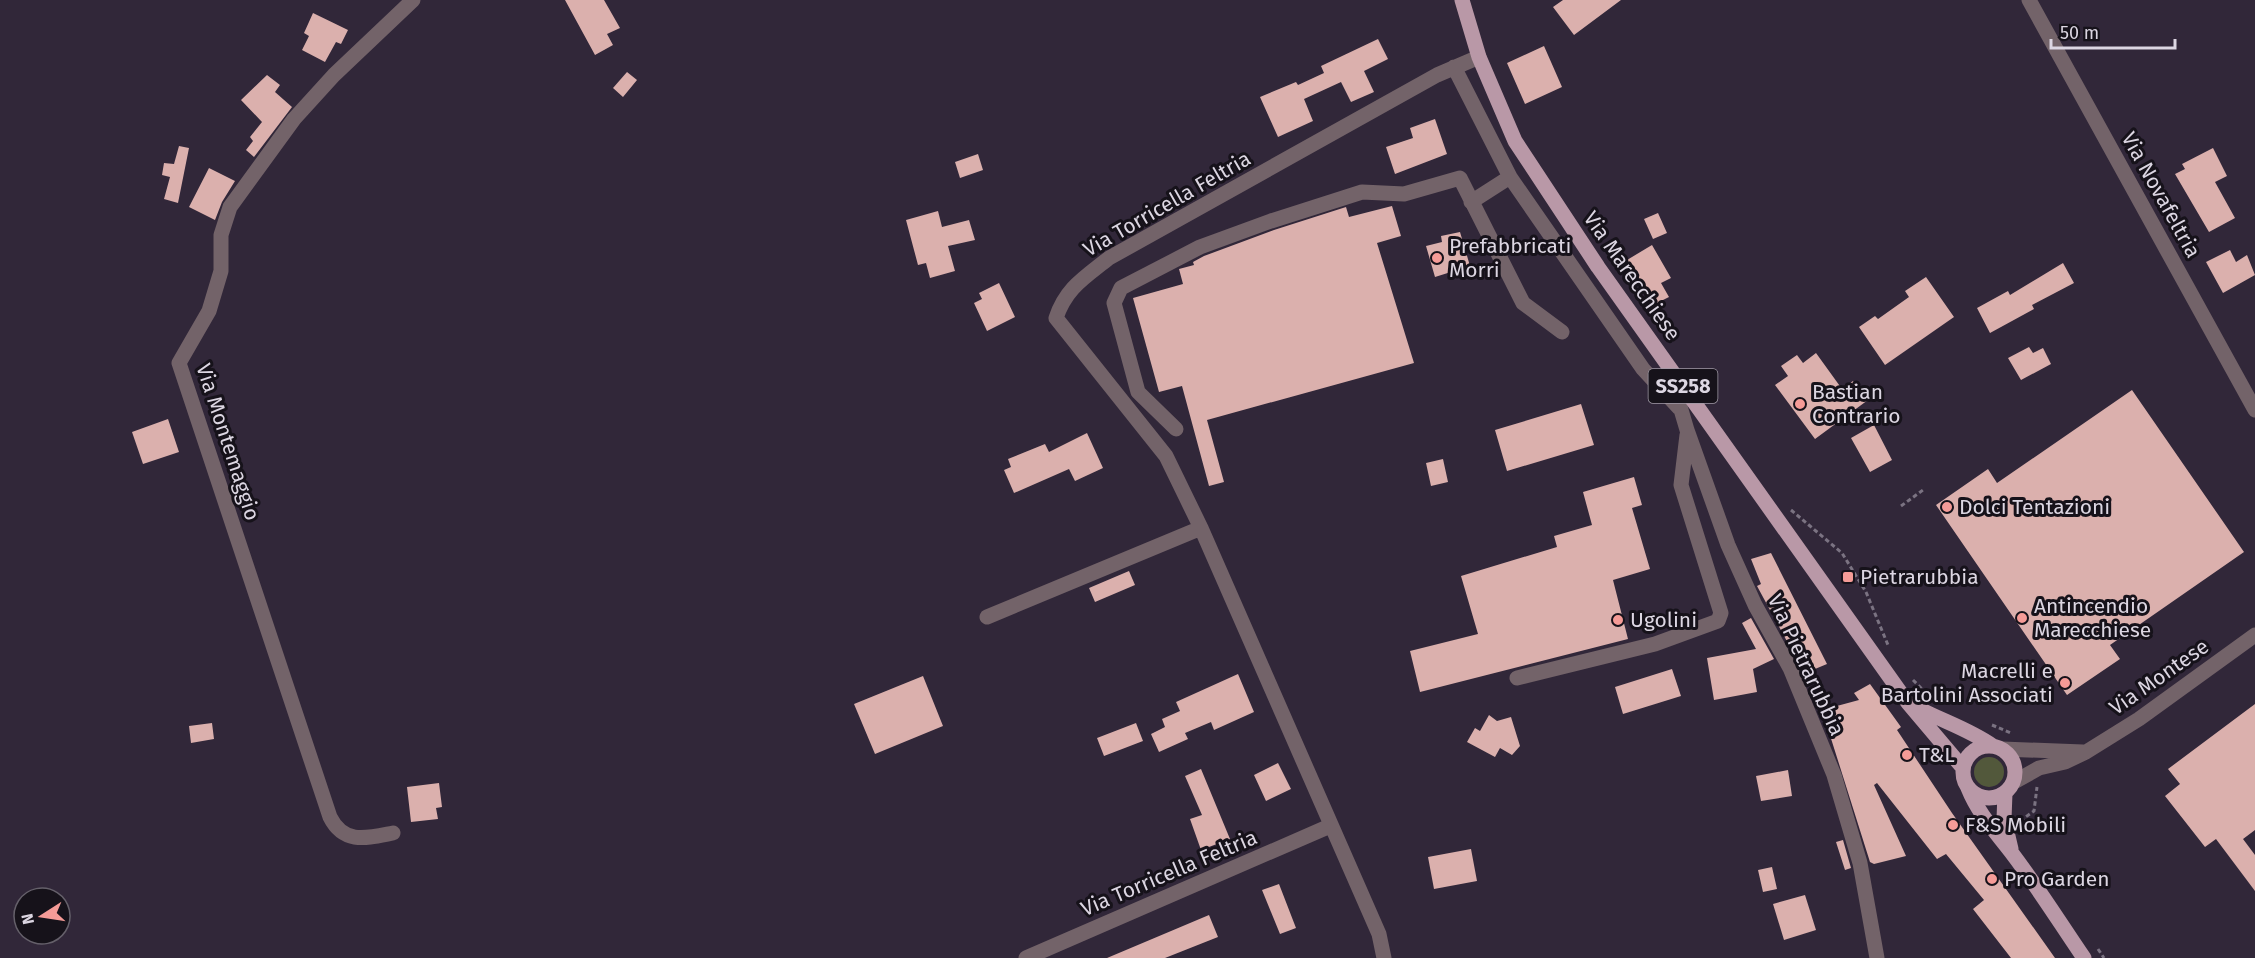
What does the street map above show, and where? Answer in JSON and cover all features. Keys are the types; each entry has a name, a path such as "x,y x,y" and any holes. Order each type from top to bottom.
{"main road":[{"name":"Via Marecchiese","path":"1462,0 1479,57 1515,141 1595,263 1908,703 1963,768 1976,806 2085,958"},
{"name":"Via Marecchiese","path":"1908,703 1936,718 1971,730 1998,747 2013,761 2004,819 2011,852"},
{"path":"1963,768 1965,760 1977,748 1998,747"},
{"path":"1968,788 1973,793 1989,798 2009,788"}],"street":[{"name":"Via Montemaggio","path":"393,833 365,838 344,835 336,829 330,817 179,363 209,311 221,271 221,235 230,207 294,119 334,75 413,0"},
{"name":"Via Novafeltria","path":"2030,0 2255,410"},
{"name":"Via Torricella Feltria","path":"1384,958 1379,934 1201,528 1166,456 1056,318 1062,299 1109,258 1454,67 1479,57"},
{"path":"1454,67 1510,177 1643,369 1682,411"},
{"path":"1471,202 1510,177"},
{"path":"1176,429 1138,392 1114,303 1121,288 1200,247 1362,192 1404,194 1460,178 1523,303 1562,332"},
{"name":"Via Pietrarubbia","path":"1668,366 1687,430 1728,545 1755,605 1790,669 1834,776 1860,863 1877,958"},
{"name":"Via Pietrarubbia","path":"1517,678 1655,644 1718,621 1721,614 1709,587 1681,485 1687,430"},
{"path":"987,616 1201,528"},
{"name":"Via Montese","path":"2009,788 2039,768 2065,762 2086,752 2139,720 2255,635"},
{"path":"1998,747 2086,752"},
{"name":"Via Torricella Feltria","path":"1026,958 1330,826"}],"path":[{"path":"1901,506 1923,490"},
{"path":"1791,509 1842,553 1866,592 1891,651"},
{"path":"1910,677 1933,699"},
{"path":"1982,721 2018,735"},
{"path":"2017,827 2019,822 2034,811 2039,768"},
{"path":"2098,949 2104,958"}],"green space":[{"path":"1989,757 2000,761 2004,772 2000,783 1989,787 1978,783 1974,772 1978,761"}],"building":[{"path":"565,0 604,0 620,28 607,34 613,45 595,55"},
{"path":"1563,0 1621,0 1574,35 1553,7"},
{"path":"313,13 348,30 341,44 336,42 325,62 302,50 309,36 304,33"},
{"path":"1378,39 1388,59 1364,71 1374,92 1351,102 1341,82 1304,99 1313,121 1278,137 1260,97 1296,82 1298,85 1324,73 1321,66"},
{"path":"1544,46 1562,87 1525,104 1507,63"},
{"path":"627,72 637,80 623,97 613,88"},
{"path":"267,75 280,85 275,92 292,107 254,157 246,150 253,141 250,137 262,122 241,100"},
{"path":"1435,119 1447,154 1395,174 1386,147 1413,138 1410,128"},
{"path":"179,146 189,148 178,203 164,199 170,177 162,175 164,163 174,164"},
{"path":"2213,148 2227,176 2215,182 2235,218 2209,232 2175,174 2185,169 2182,164"},
{"path":"978,154 983,170 960,178 955,162"},
{"path":"209,168 235,181 222,202 215,220 189,207"},
{"path":"1392,206 1401,236 1377,243 1414,363 1207,420 1224,482 1209,486 1182,386 1159,392 1133,298 1183,284 1179,269 1194,265 1193,262 1204,256 1274,230 1346,207 1349,217"},
{"path":"938,211 942,227 969,220 975,240 948,246 955,271 930,278 926,263 918,265 906,220"},
{"path":"1658,213 1667,233 1653,239 1644,219"},
{"path":"1460,232 1470,266 1435,277 1426,246 1442,242 1441,236"},
{"path":"1652,245 1671,278 1661,283 1669,297 1653,305 1627,260"},
{"path":"2230,250 2236,262 2247,255 2255,275 2223,293 2206,262"},
{"path":"2063,263 2074,283 2032,305 2034,309 1990,333 1977,308 2008,291 2010,295"},
{"path":"1926,277 1954,317 1885,365 1859,327 1875,316 1878,319 1909,297 1905,291"},
{"path":"999,283 1015,317 987,331 974,303 982,299 979,293"},
{"path":"2029,347 2033,353 2043,348 2051,364 2021,380 2008,358"},
{"path":"1816,353 1842,389 1853,381 1868,400 1815,439 1775,385 1788,376 1781,366 1797,355 1803,363"},
{"path":"2132,390 2244,552 2110,645 2120,659 2067,695 1936,505 1988,469 1997,483"},
{"path":"1581,404 1594,445 1507,471 1495,430"},
{"path":"168,419 179,452 143,464 132,432"},
{"path":"1874,425 1892,460 1870,472 1851,438"},
{"path":"1087,433 1103,468 1075,481 1069,469 1014,493 1004,470 1011,467 1008,459 1045,444 1049,452"},
{"path":"1443,459 1448,482 1431,486 1426,463"},
{"path":"1634,477 1642,505 1632,508 1650,569 1613,580 1628,639 1420,692 1410,651 1478,634 1461,576 1557,547 1554,536 1592,525 1583,492"},
{"path":"1771,553 1827,664 1815,669 1808,654 1796,658 1757,586 1761,584 1751,559"},
{"path":"1129,571 1135,585 1095,602 1089,588"},
{"path":"1751,618 1774,659 1753,669 1757,692 1714,700 1707,658 1756,649 1742,623"},
{"path":"1672,669 1681,696 1623,714 1615,687"},
{"path":"1238,674 1254,712 1214,730 1211,722 1185,733 1188,739 1159,752 1151,734 1165,727 1162,719 1180,711 1176,702"},
{"path":"923,676 943,726 875,754 854,704"},
{"path":"1870,684 1901,727 1897,730 1952,813 2055,958 2011,958 1973,909 1984,900 1946,854 1937,859 1877,783 1874,785 1906,856 1874,864 1870,862 1822,710 1859,700 1854,693"},
{"path":"2255,704 2255,830 2243,839 2255,855 2255,891 2216,839 2205,847 2165,796 2180,784 2168,769"},
{"path":"1489,715 1497,721 1511,717 1520,746 1512,755 1500,748 1495,757 1467,742 1475,728 1480,731"},
{"path":"212,723 214,739 191,743 189,726"},
{"path":"1136,723 1143,741 1104,756 1097,738"},
{"path":"1278,763 1291,789 1266,801 1254,775"},
{"path":"1201,769 1230,839 1201,850 1190,819 1202,815 1185,776"},
{"path":"1788,770 1792,796 1761,801 1756,776"},
{"path":"439,783 442,807 436,808 438,819 411,822 407,787"},
{"path":"1843,840 1851,868 1845,870 1836,842"},
{"path":"1471,849 1477,881 1434,889 1428,857"},
{"path":"1772,867 1777,889 1763,892 1758,870"},
{"path":"1279,884 1296,928 1280,934 1262,890"},
{"path":"1805,895 1816,930 1784,940 1773,904"},
{"path":"1209,915 1218,937 1165,958 1107,958"}],"place":[{"name":"Prefabbricati Morri","path":"1437,258"},
{"name":"Bastian Contrario","path":"1800,404"},
{"name":"Dolci Tentazioni","path":"1947,507"},
{"name":"Pietrarubbia","path":"1848,577"},
{"name":"Antincendio Marecchiese","path":"2022,618"},
{"name":"Ugolini","path":"1618,620"},
{"name":"Macrelli e Bartolini Associati","path":"2065,683"},
{"name":"T&L","path":"1907,755"},
{"name":"F&S Mobili","path":"1953,825"},
{"name":"Pro Garden","path":"1992,879"}]}
